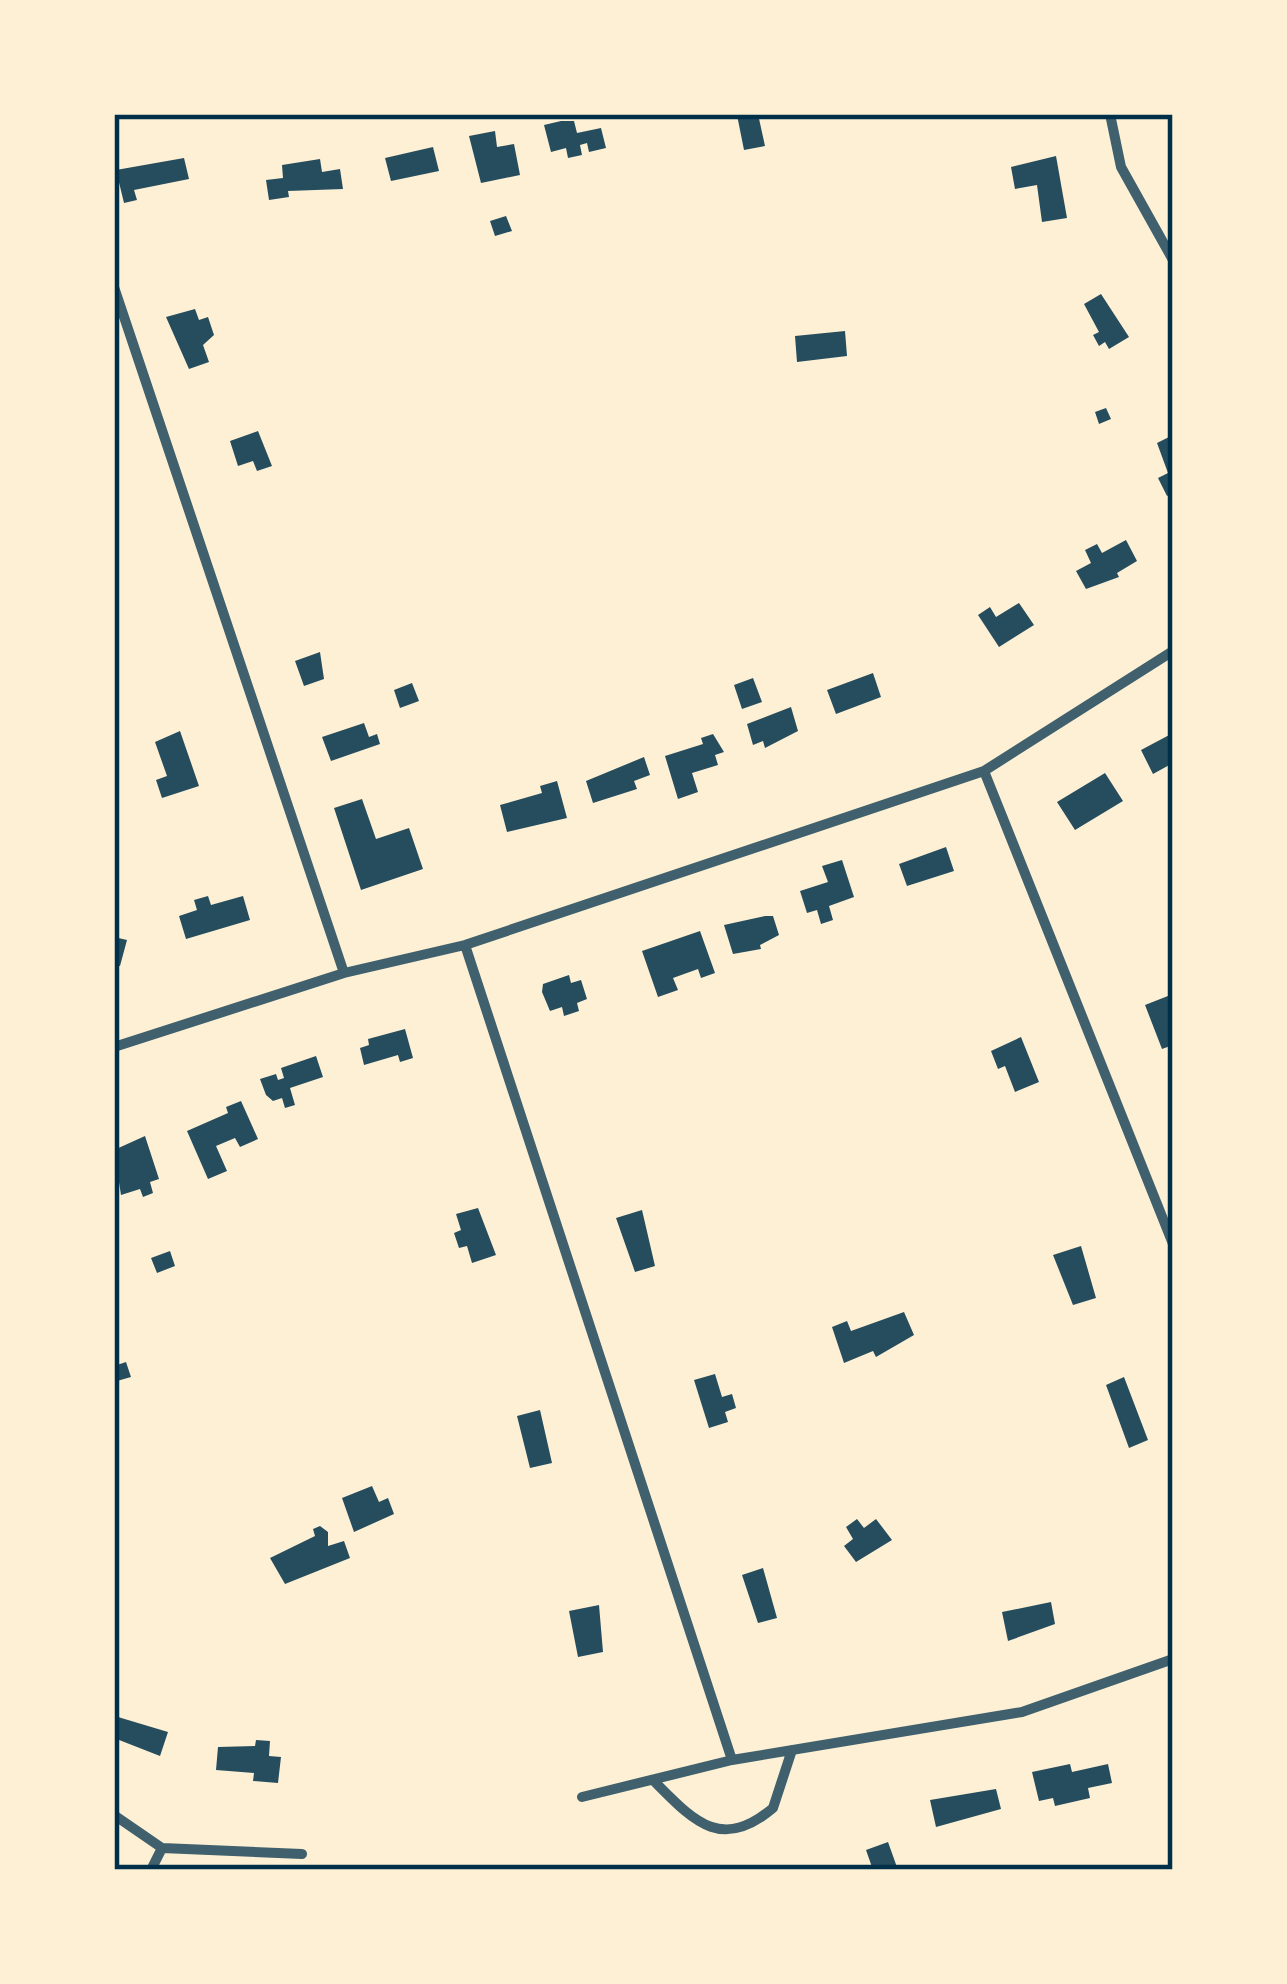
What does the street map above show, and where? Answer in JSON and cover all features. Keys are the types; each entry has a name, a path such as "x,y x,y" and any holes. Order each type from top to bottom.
{"street":[{"path":"1110,114 1121,167 1173,260"},
{"path":"114,287 344,973"},
{"path":"114,1047 344,973 465,945 984,772 1173,651"},
{"path":"984,772 1173,1244"},
{"path":"465,945 732,1760"},
{"path":"581,1797 732,1760 1022,1712 1173,1659"},
{"path":"652,1780 702,1825 735,1829 773,1808 792,1750"},
{"path":"114,1815 162,1848 302,1854"},
{"path":"152,1870 162,1848"}],"building":[{"path":"758,114 765,146 744,150 737,115"},
{"path":"574,121 577,133 601,128 606,148 589,152 587,143 580,145 582,155 568,158 566,148 551,152 544,125"},
{"path":"495,131 497,147 514,144 520,175 481,183 469,136"},
{"path":"433,147 439,171 391,181 385,158"},
{"path":"1056,156 1067,218 1042,222 1037,185 1015,189 1011,167"},
{"path":"184,158 189,179 134,190 137,200 124,203 116,170"},
{"path":"320,159 322,172 340,169 343,189 288,191 289,197 269,200 266,180 283,178 282,165"},
{"path":"506,216 512,231 495,236 490,221"},
{"path":"1101,294 1129,337 1109,349 1105,342 1099,346 1093,335 1099,332 1084,304"},
{"path":"195,309 199,320 208,317 214,335 203,345 209,362 189,369 166,317"},
{"path":"845,331 847,356 797,362 795,336"},
{"path":"1106,408 1111,419 1099,424 1095,412"},
{"path":"258,431 272,466 257,471 253,461 238,466 230,441"},
{"path":"1173,435 1173,493 1167,496 1158,478 1168,473 1157,443"},
{"path":"1126,540 1137,561 1117,573 1119,577 1086,589 1076,571 1091,563 1085,550 1097,544 1102,553"},
{"path":"1019,603 1034,625 999,647 978,615 990,607 996,617"},
{"path":"320,652 324,679 304,686 295,661"},
{"path":"873,673 881,697 836,714 827,690"},
{"path":"753,678 762,702 742,709 734,685"},
{"path":"412,683 419,701 400,708 394,690"},
{"path":"791,707 798,731 765,748 763,741 753,745 747,724"},
{"path":"364,723 369,737 377,734 380,744 331,761 322,737"},
{"path":"180,731 199,786 162,798 156,780 167,776 155,742"},
{"path":"1173,733 1173,763 1153,774 1141,750"},
{"path":"713,734 724,752 715,755 718,765 692,773 698,792 678,799 665,756 703,744 701,738"},
{"path":"644,757 650,775 634,781 637,789 593,803 586,781"},
{"path":"1105,773 1123,801 1075,830 1057,802"},
{"path":"557,781 567,818 507,832 500,805 542,793 540,786"},
{"path":"362,799 376,839 409,828 423,869 361,890 334,808"},
{"path":"946,847 954,871 907,886 899,864"},
{"path":"842,860 854,897 829,906 833,920 821,924 817,910 807,913 800,891 828,882 822,866"},
{"path":"208,896 211,905 243,896 250,920 186,939 179,916 197,910 194,900"},
{"path":"773,916 779,935 760,945 761,949 733,954 724,925"},
{"path":"700,931 715,973 701,978 698,969 673,978 678,990 658,997 642,951"},
{"path":"114,937 127,940 120,966 114,965"},
{"path":"569,975 571,983 581,980 587,999 577,1003 579,1011 564,1016 562,1007 550,1011 542,992 543,984"},
{"path":"1173,994 1173,1045 1162,1049 1145,1005"},
{"path":"405,1029 413,1058 400,1062 398,1055 364,1065 360,1048 369,1045 368,1039"},
{"path":"1021,1037 1039,1082 1015,1092 1005,1066 998,1069 991,1051"},
{"path":"316,1056 323,1077 290,1088 295,1105 285,1108 282,1098 273,1101 266,1095 260,1079 276,1074 278,1080 284,1078 281,1068"},
{"path":"241,1101 258,1139 240,1147 235,1138 216,1146 227,1171 208,1179 187,1131 228,1113 226,1107"},
{"path":"145,1136 159,1179 150,1182 153,1193 143,1197 140,1189 121,1195 114,1150"},
{"path":"478,1208 496,1255 472,1263 467,1246 459,1248 454,1233 461,1230 456,1214"},
{"path":"642,1210 655,1266 635,1272 616,1218"},
{"path":"1081,1246 1096,1298 1073,1305 1053,1255"},
{"path":"170,1251 175,1266 157,1273 151,1258"},
{"path":"904,1312 914,1335 876,1357 873,1351 844,1363 832,1327 847,1321 851,1331"},
{"path":"126,1362 131,1377 117,1381 114,1366"},
{"path":"715,1374 722,1397 732,1394 736,1408 725,1412 728,1422 709,1428 694,1380"},
{"path":"1124,1377 1148,1440 1129,1448 1106,1385"},
{"path":"540,1410 552,1463 530,1468 517,1416"},
{"path":"372,1486 379,1502 388,1498 394,1514 354,1532 342,1498"},
{"path":"857,1519 864,1528 876,1519 892,1540 856,1562 844,1546 853,1539 846,1527"},
{"path":"320,1526 328,1532 328,1546 344,1541 350,1558 285,1584 270,1558 315,1536 313,1529"},
{"path":"763,1568 777,1618 758,1623 742,1575"},
{"path":"1051,1602 1055,1624 1008,1641 1002,1612"},
{"path":"599,1605 603,1652 578,1657 569,1611"},
{"path":"118,1717 168,1732 160,1756 114,1738"},
{"path":"256,1740 270,1741 269,1756 281,1757 278,1783 253,1781 254,1773 216,1770 218,1747 255,1746"},
{"path":"1070,1764 1072,1772 1108,1764 1112,1783 1088,1788 1090,1798 1055,1806 1053,1798 1039,1801 1032,1772"},
{"path":"996,1789 1001,1809 936,1827 930,1800"},
{"path":"888,1842 898,1870 873,1870 866,1850"}]}
